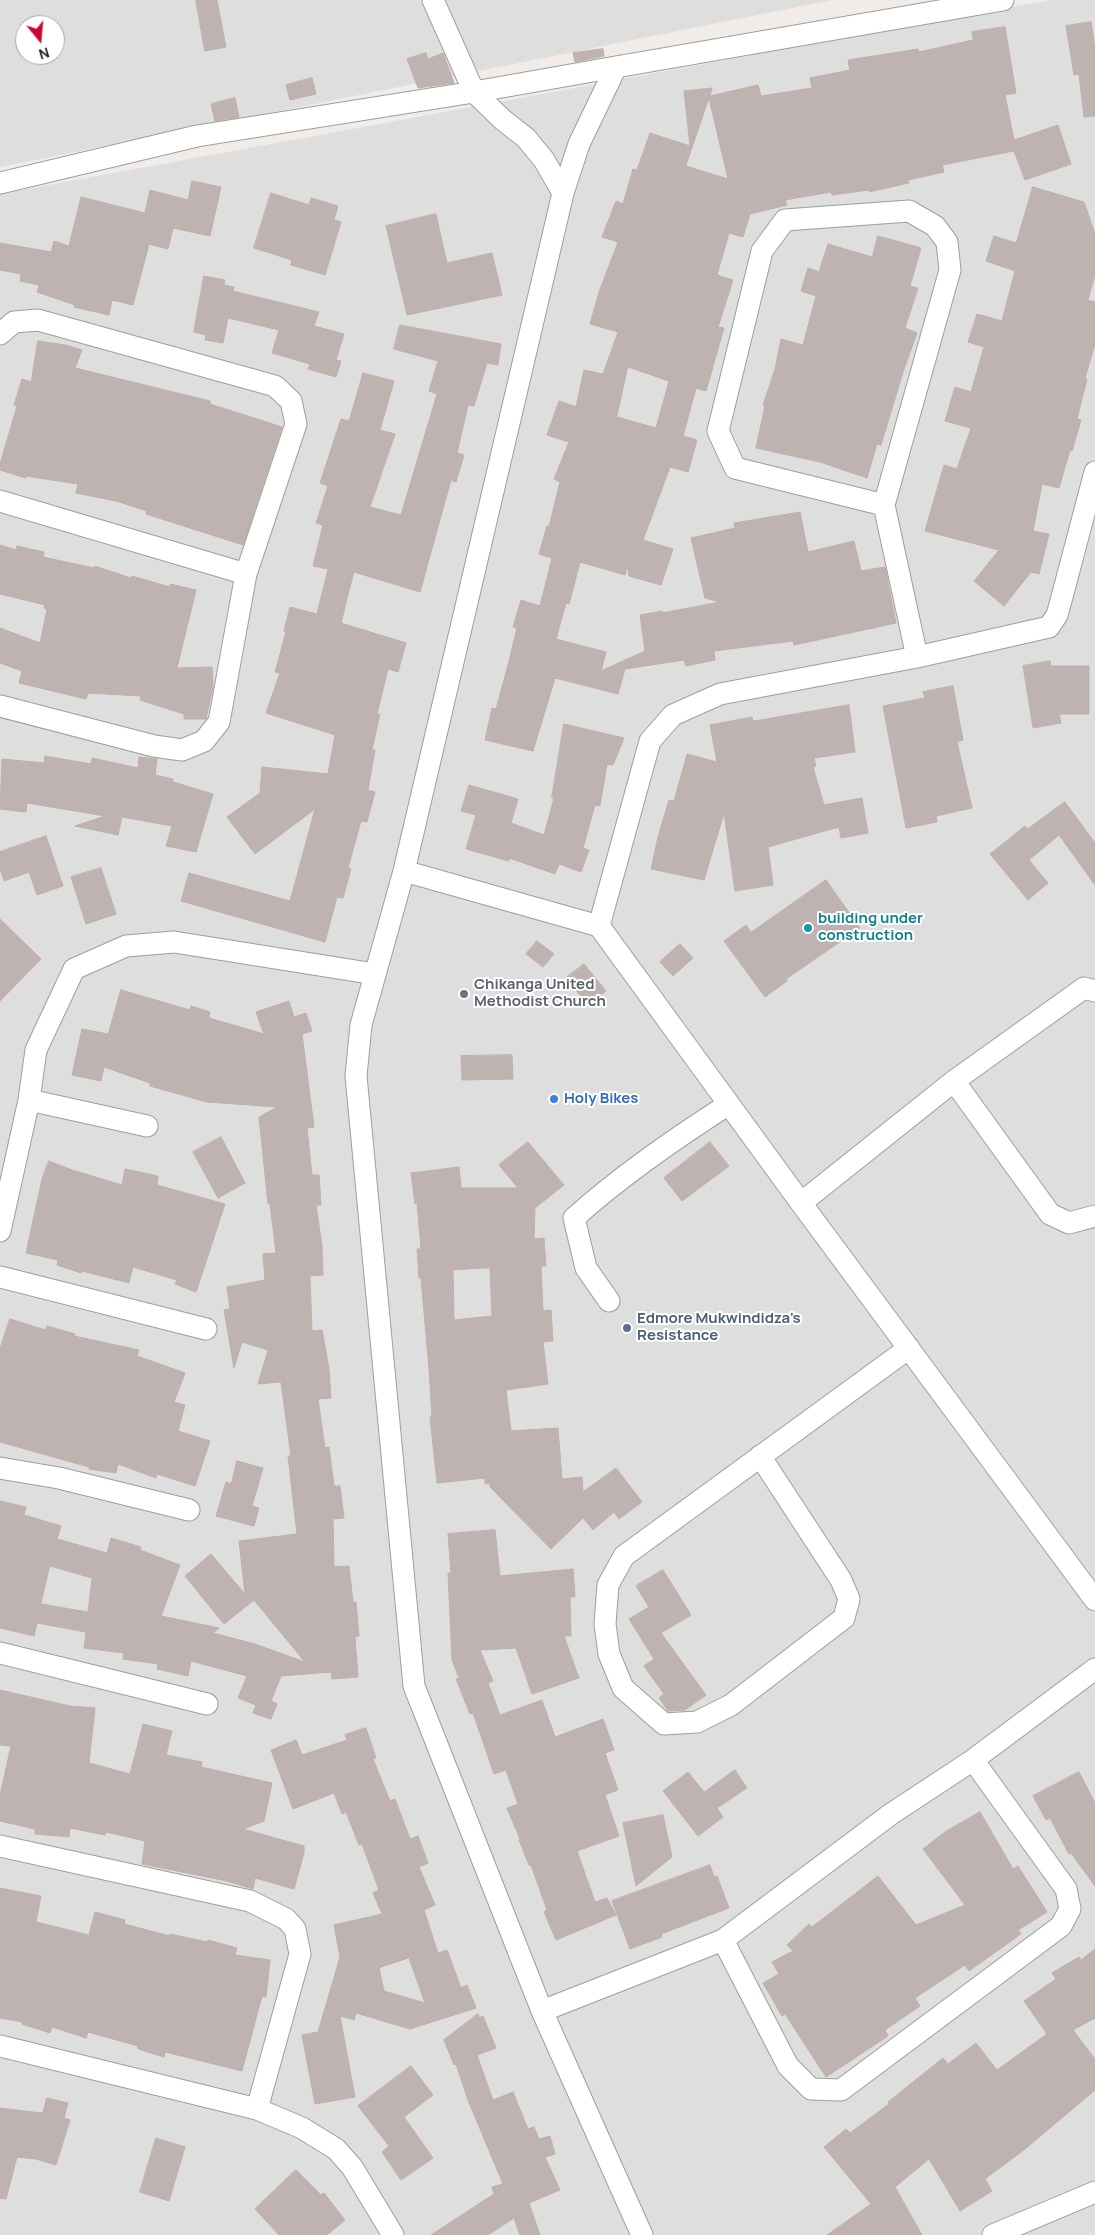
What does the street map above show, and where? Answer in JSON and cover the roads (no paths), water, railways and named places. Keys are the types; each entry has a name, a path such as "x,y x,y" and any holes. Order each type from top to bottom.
{"street":[{"path":"433,0 474,92 502,120 526,138 544,160 563,193"},
{"path":"616,67 669,56 999,0"},
{"path":"0,182 197,136 474,92 1003,0"},
{"path":"616,67 579,144 563,193 404,871 361,1024 356,1076 414,1686 542,2011 642,2235"},
{"path":"884,505 735,468 718,431 762,251 785,220 909,211 935,226 947,242 950,270 884,505 917,657"},
{"path":"0,334 14,322 38,320 276,386 291,401 296,424 246,574 219,722 204,741 182,750 154,746 0,706"},
{"path":"600,926 650,741 673,714 720,694 917,657 1049,627 1059,606 1095,472"},
{"path":"0,501 246,574"},
{"path":"404,871 600,926 908,1348 1095,1600"},
{"path":"0,1231 29,1100 36,1050 74,969 126,946 174,942 375,974"},
{"path":"802,1203 954,1081 1084,988 1095,991"},
{"path":"954,1081 1050,1214 1069,1223 1095,1216"},
{"path":"29,1100 147,1126"},
{"path":"608,1301 586,1268 574,1218 608,1187 663,1146 729,1104"},
{"path":"0,1277 206,1329"},
{"path":"760,1456 841,1580 849,1599 844,1618 731,1705 697,1722 664,1724 623,1688 609,1654 605,1624 608,1585 624,1556 760,1456 908,1348"},
{"path":"0,1468 59,1478 189,1510"},
{"path":"0,1654 207,1704"},
{"path":"542,2011 724,1940 891,1814 973,1760 1095,1669"},
{"path":"724,1940 788,2066 811,2089 841,2090 1061,1926 1070,1909 1066,1888 973,1760"},
{"path":"0,1846 250,1901 286,1919 295,1929 300,1954 257,2109"},
{"path":"0,2046 257,2109 302,2128 336,2149 352,2167 393,2235"},
{"path":"993,2235 1095,2192"}],"place":[{"name":"building under construction","path":"808,928"},
{"name":"Chikanga United Methodist Church","path":"464,994"},
{"name":"Holy Bikes","path":"554,1099"},
{"name":"Edmore Mukwindidza's Resistance","path":"627,1328"}]}
